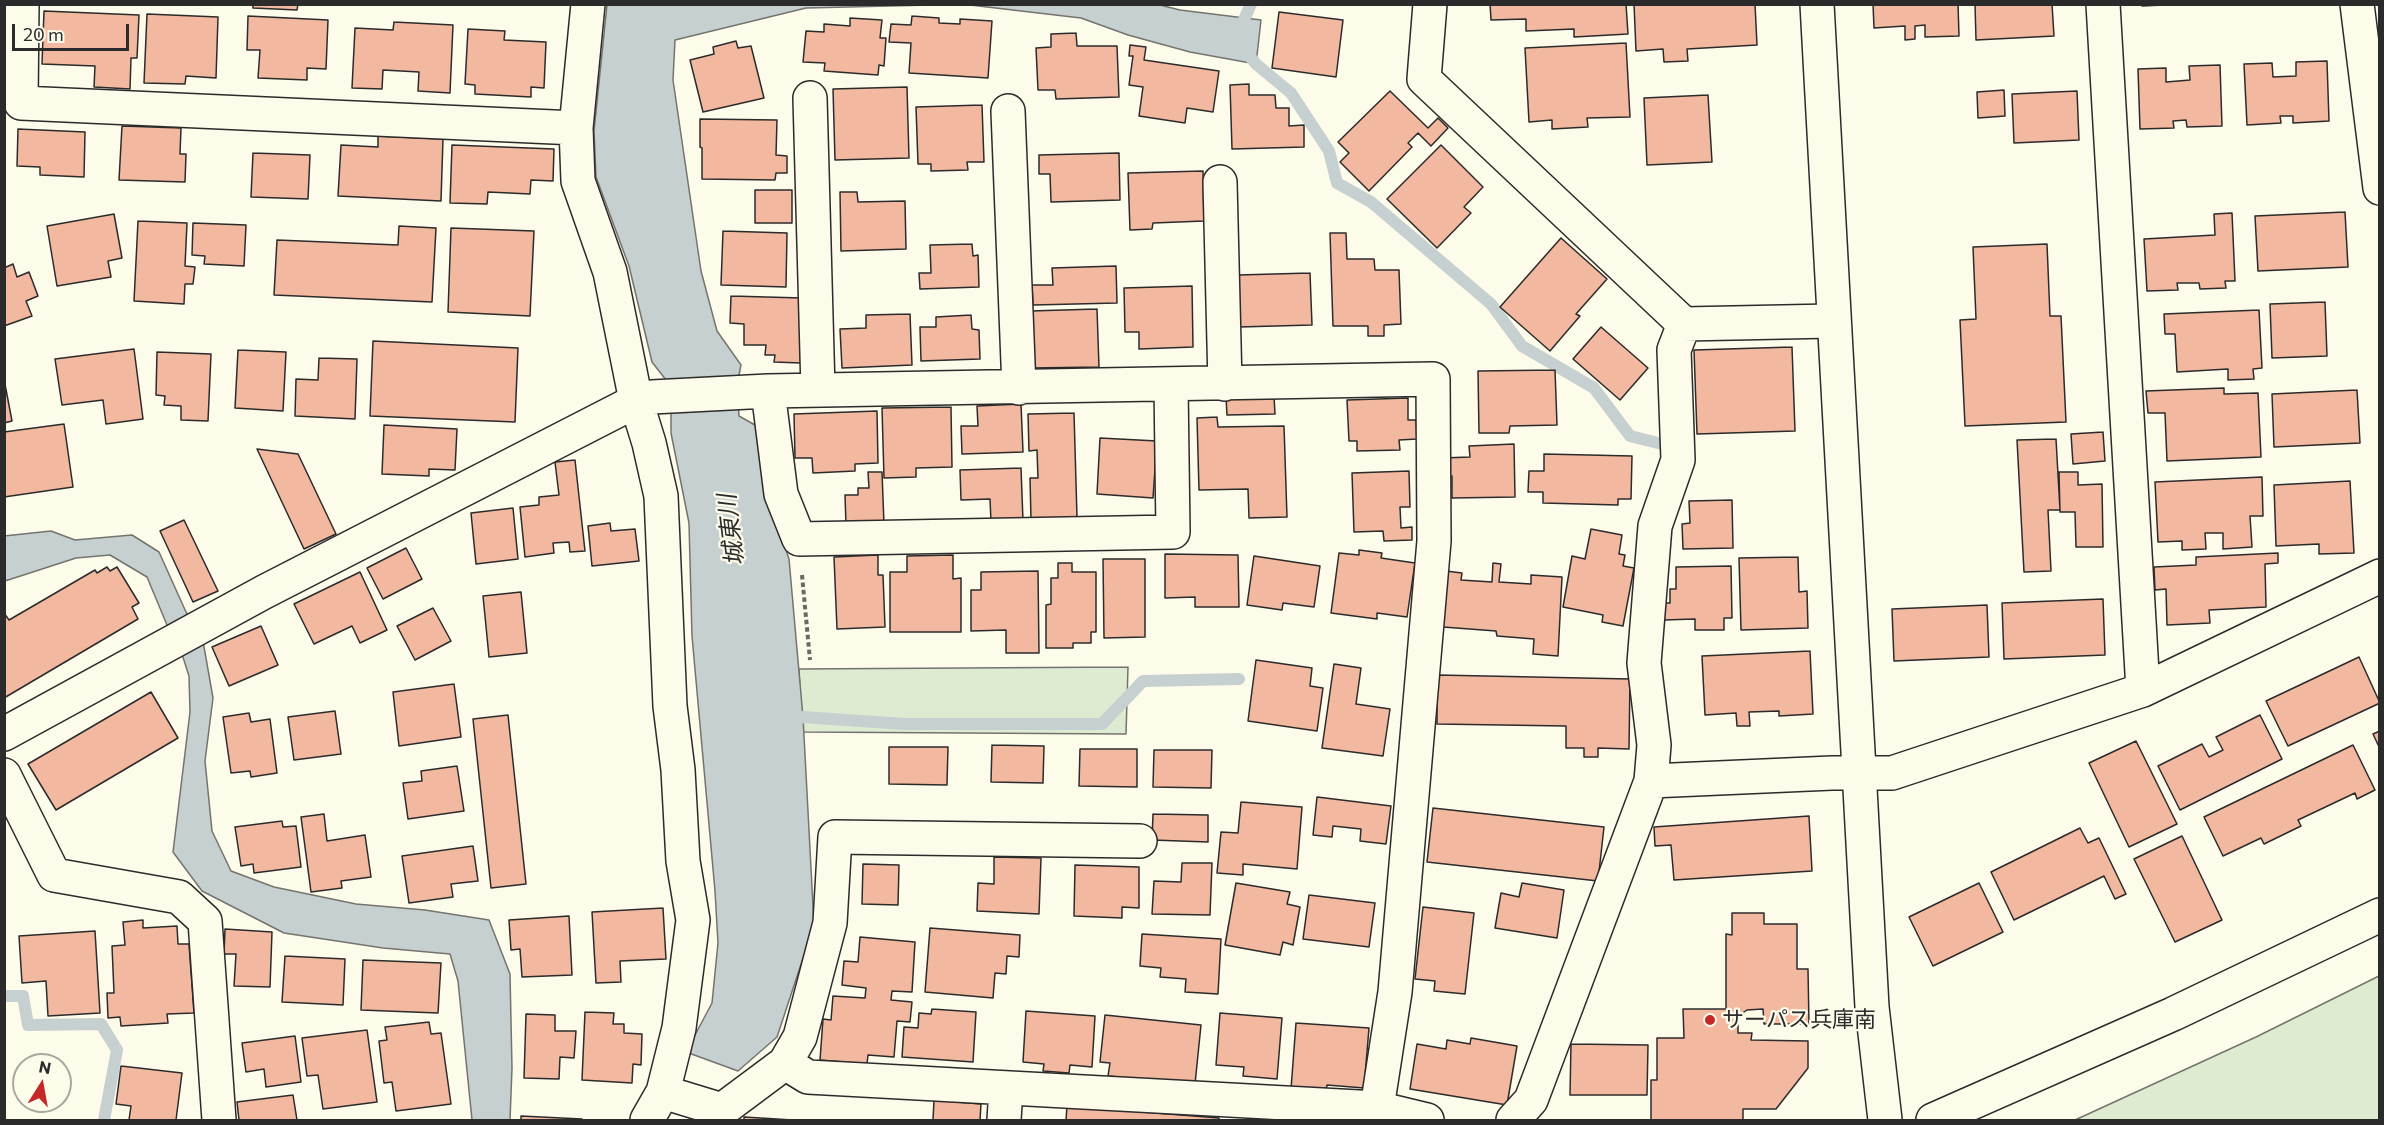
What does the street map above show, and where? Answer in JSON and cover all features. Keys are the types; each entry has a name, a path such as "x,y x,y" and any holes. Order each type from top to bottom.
{"street":[{"path":"22,4 13,103 576,128"},
{"path":"588,4 576,128 578,181 610,272 644,399 661,496 670,706 678,770 682,861 693,920 680,1028 663,1092 647,1120"},
{"path":"1430,4 1425,80 1684,324 1832,321"},
{"path":"1816,4 1872,1007 1885,1120"},
{"path":"2103,4 2143,690"},
{"path":"2357,4 2379,188"},
{"path":"810,98 818,390"},
{"path":"1008,111 1019,388"},
{"path":"1220,182 1225,384"},
{"path":"1513,1120 1531,1100 1651,781 1654,745 1644,663 1655,526 1678,460 1674,350 1684,324"},
{"path":"4,734 205,623 644,399 760,391 1433,380 1434,541 1395,992 1377,1108"},
{"path":"760,391 781,494 799,539 1173,532 1171,385"},
{"path":"1651,781 1892,773 2143,690 2379,576"},
{"path":"4,775 54,875 179,897 206,921 219,1120"},
{"path":"663,1092 722,1115 784,1064 800,1037 830,923 835,837 1140,842"},
{"path":"1933,1120 2173,1014 2379,915"},
{"path":"784,1064 808,1077 1006,1088 1238,1111 1377,1108 1427,1120"},
{"path":"1004,1120 1006,1088"}],"path":[{"path":"799,539 810,660"}],"green space":[{"path":"1128,667 1126,734 802,732 799,669"},
{"path":"2379,976 2379,1120 2075,1120 2256,1037"}],"water":[{"name":"城東川","path":"607,5 932,5 806,8 675,40 673,80 701,271 717,331 741,365 737,385 739,416 755,425 765,450 768,497 789,559 803,717 814,925 777,1037 738,1071 686,1052 712,1003 718,943 692,636 689,523 671,433 671,413 666,380 652,362 629,266 596,177 594,131"},
{"path":"970,5 1160,5 1180,10 1261,20 1256,64 1190,52 1128,35 1081,18"},
{"path":"51,531 75,540 132,535 159,552 186,612 203,641 213,698 205,761 212,831 231,871 274,887 356,904 425,910 489,920 510,974 512,1068 510,1120 472,1120 458,981 450,954 383,948 284,933 202,891 173,852 190,712 189,676 181,651 167,625 147,577 110,555 76,558 5,581 4,536"}],"building":[{"path":"253,4 298,4 297,10 253,8"},
{"path":"1490,4 1626,4 1628,34 1574,37 1574,29 1526,31 1526,19 1491,20"},
{"path":"1634,4 1755,4 1757,45 1687,49 1688,61 1664,62 1663,49 1636,51"},
{"path":"1873,4 1958,4 1959,36 1925,37 1925,25 1915,26 1915,39 1905,40 1905,26 1874,28"},
{"path":"1975,4 2052,4 2054,36 1976,40"},
{"path":"2142,4 2185,4 2142,6"},
{"path":"44,11 139,15 137,58 131,58 130,89 94,87 95,66 42,64"},
{"path":"1279,12 1343,20 1336,77 1272,68"},
{"path":"147,14 218,17 216,78 186,76 185,84 144,83"},
{"path":"248,16 328,20 326,69 307,68 307,80 258,78 260,50 247,50"},
{"path":"912,16 939,18 939,23 960,24 960,19 992,21 988,78 909,73 911,43 889,42 891,24 911,25"},
{"path":"850,18 882,20 880,38 886,38 884,66 879,65 878,75 824,71 825,63 803,62 806,31 824,32 824,24 850,26"},
{"path":"394,22 453,25 450,93 418,91 419,72 383,70 382,89 352,88 355,28 393,30"},
{"path":"468,29 505,31 504,40 546,42 544,88 531,87 531,97 475,94 475,85 465,84"},
{"path":"1076,33 1077,46 1117,46 1119,97 1056,99 1055,90 1038,90 1036,48 1051,47 1051,34"},
{"path":"736,41 738,48 751,46 764,98 703,112 690,60 714,54 713,47"},
{"path":"1626,43 1630,117 1587,118 1588,127 1552,129 1552,120 1529,122 1525,48"},
{"path":"1130,45 1146,47 1144,60 1219,71 1213,112 1187,108 1185,123 1139,116 1143,87 1129,85 1133,56 1129,56"},
{"path":"2327,61 2329,121 2293,123 2293,116 2280,116 2281,123 2247,125 2244,64 2272,63 2273,77 2296,76 2296,62"},
{"path":"2220,65 2222,126 2187,127 2186,120 2173,121 2174,128 2140,129 2138,69 2166,68 2166,82 2190,80 2189,66"},
{"path":"1249,84 1249,95 1275,95 1276,108 1289,108 1289,126 1304,125 1304,147 1232,149 1230,85"},
{"path":"907,87 909,158 835,160 833,89"},
{"path":"2004,90 2005,116 1978,118 1977,92"},
{"path":"1390,91 1428,128 1438,118 1448,128 1431,146 1418,133 1408,143 1412,147 1369,191 1340,162 1349,153 1338,142"},
{"path":"2077,91 2079,140 2014,143 2012,94"},
{"path":"1708,95 1712,162 1647,165 1644,98"},
{"path":"982,105 984,162 967,162 968,170 931,171 931,164 918,164 916,107"},
{"path":"700,119 777,120 776,155 787,156 787,173 776,173 775,180 702,179"},
{"path":"122,126 181,128 180,154 186,154 185,182 119,180"},
{"path":"18,129 85,132 84,177 40,175 40,167 17,166"},
{"path":"378,136 443,139 441,201 338,196 341,145 378,147"},
{"path":"452,145 554,149 553,181 531,180 530,194 488,192 487,204 450,203"},
{"path":"1441,145 1483,187 1464,207 1471,213 1437,248 1387,199"},
{"path":"253,153 310,155 308,199 251,197"},
{"path":"1119,153 1120,200 1051,202 1050,174 1039,174 1039,155"},
{"path":"1203,171 1204,221 1153,223 1152,229 1130,230 1128,173"},
{"path":"755,190 792,190 792,223 755,223"},
{"path":"840,192 857,192 858,202 905,201 906,249 841,251"},
{"path":"2345,212 2348,267 2258,271 2255,216"},
{"path":"2232,213 2235,281 2225,281 2226,288 2200,289 2199,283 2177,283 2178,290 2147,291 2144,239 2215,235 2214,214"},
{"path":"114,214 122,258 108,261 111,277 57,286 47,226"},
{"path":"138,221 187,223 185,266 195,267 193,284 185,284 184,304 134,301"},
{"path":"193,223 246,225 244,266 204,264 205,256 192,255"},
{"path":"399,226 436,228 432,302 274,295 277,240 398,245"},
{"path":"451,228 534,231 530,316 448,312"},
{"path":"723,231 787,233 786,287 721,285"},
{"path":"1330,233 1346,233 1347,259 1374,259 1375,270 1399,270 1401,324 1384,325 1384,336 1368,336 1368,326 1333,326"},
{"path":"1561,238 1607,279 1576,314 1580,316 1550,351 1500,307"},
{"path":"972,244 973,256 978,255 979,287 920,289 919,273 931,273 930,245"},
{"path":"2047,244 2050,316 2061,316 2066,422 1965,426 1960,320 1976,319 1973,247"},
{"path":"13,264 17,277 29,272 38,296 26,301 32,316 4,326 4,268"},
{"path":"1116,266 1117,303 1033,305 1032,285 1053,285 1052,268"},
{"path":"1310,273 1312,325 1239,327 1238,275"},
{"path":"1192,286 1193,347 1139,349 1139,332 1125,332 1124,288"},
{"path":"731,296 802,298 801,363 774,362 775,355 765,355 766,345 744,345 744,324 730,323"},
{"path":"2325,302 2327,356 2272,358 2270,304"},
{"path":"1097,309 1099,367 1031,368 1030,311"},
{"path":"2259,310 2262,368 2253,369 2254,379 2228,380 2228,369 2177,372 2175,334 2165,334 2164,314"},
{"path":"910,314 912,365 842,368 840,329 866,328 866,315"},
{"path":"971,315 972,329 979,330 980,359 921,361 920,327 936,327 936,317"},
{"path":"1601,327 1648,368 1620,400 1573,359"},
{"path":"373,341 518,348 515,422 370,416"},
{"path":"1792,347 1795,431 1697,434 1694,350"},
{"path":"134,349 143,419 106,424 103,400 62,405 55,359"},
{"path":"238,350 286,352 283,411 235,408"},
{"path":"157,352 211,354 208,421 181,420 181,406 164,405 165,396 156,395"},
{"path":"319,358 357,359 355,419 295,416 296,379 318,380"},
{"path":"1555,370 1557,425 1510,426 1509,433 1479,433 1478,371"},
{"path":"4,379 12,421 4,423"},
{"path":"2224,388 2224,394 2258,393 2261,457 2167,461 2165,413 2148,413 2146,391"},
{"path":"2357,390 2360,443 2274,447 2272,394"},
{"path":"1274,396 1275,414 1227,415 1226,397"},
{"path":"1408,398 1408,420 1416,420 1417,439 1399,440 1400,450 1357,451 1357,441 1349,441 1347,400"},
{"path":"1021,404 1023,452 962,454 961,426 978,426 977,406"},
{"path":"951,407 952,467 916,468 916,477 884,478 882,408"},
{"path":"877,411 878,463 855,464 855,471 813,473 812,458 795,458 794,414"},
{"path":"1074,413 1077,517 1031,519 1030,478 1038,478 1037,450 1029,451 1028,414"},
{"path":"1217,417 1218,427 1284,426 1287,517 1249,518 1248,489 1199,490 1197,418"},
{"path":"64,424 73,487 4,497 4,432"},
{"path":"384,425 457,429 455,470 429,469 429,476 382,474"},
{"path":"2103,432 2105,461 2073,464 2071,434"},
{"path":"1100,438 1157,441 1153,498 1097,494"},
{"path":"2056,439 2060,510 2048,510 2051,571 2024,572 2017,440"},
{"path":"1514,444 1515,497 1452,498 1452,476 1442,476 1442,458 1470,457 1469,446"},
{"path":"257,449 298,454 336,534 304,549"},
{"path":"1544,454 1632,456 1631,499 1618,499 1618,505 1543,503 1543,492 1528,492 1529,471 1544,471"},
{"path":"575,460 585,551 570,552 569,542 553,543 554,553 525,557 520,507 539,505 539,497 559,495 555,462"},
{"path":"1021,468 1023,521 991,522 990,499 961,500 960,470"},
{"path":"1409,471 1410,507 1400,507 1401,528 1412,527 1412,540 1384,541 1383,531 1354,532 1352,473"},
{"path":"868,472 882,472 884,524 846,525 845,495 858,495 858,488 869,488"},
{"path":"2059,472 2078,472 2078,485 2102,484 2103,547 2076,547 2075,512 2060,512"},
{"path":"2262,477 2263,516 2250,516 2252,547 2223,549 2223,533 2205,533 2206,549 2182,550 2182,541 2158,542 2155,482"},
{"path":"2350,481 2354,553 2319,554 2319,544 2276,546 2274,485"},
{"path":"1732,500 1733,548 1683,549 1682,524 1690,523 1689,501"},
{"path":"513,508 518,559 476,564 471,513"},
{"path":"184,520 218,591 193,602 160,531"},
{"path":"610,523 611,531 635,529 639,561 592,566 588,526"},
{"path":"1591,529 1622,535 1619,554 1625,555 1623,566 1634,568 1623,626 1602,622 1603,615 1563,607 1572,556 1585,559"},
{"path":"406,548 422,579 383,599 367,568"},
{"path":"1359,550 1382,553 1381,558 1415,563 1407,617 1377,613 1377,619 1331,613 1339,553 1359,555"},
{"path":"2278,553 2278,563 2265,564 2266,607 2209,610 2210,623 2167,625 2166,589 2155,590 2154,567 2196,565 2196,557"},
{"path":"1165,554 1238,555 1239,607 1195,607 1195,597 1165,598"},
{"path":"878,555 878,575 883,575 885,627 837,629 834,557"},
{"path":"953,555 953,579 961,578 961,632 890,632 890,572 907,572 907,556"},
{"path":"1254,556 1320,566 1314,607 1283,603 1282,610 1247,605"},
{"path":"1798,557 1799,592 1807,591 1808,628 1741,630 1739,558"},
{"path":"1103,559 1145,559 1145,637 1104,638"},
{"path":"1058,563 1072,563 1072,572 1096,572 1096,632 1091,632 1091,643 1073,643 1073,648 1046,648 1046,605 1051,604 1051,578 1058,578"},
{"path":"1493,563 1501,564 1499,582 1531,584 1531,575 1562,577 1558,656 1533,654 1534,639 1497,636 1496,631 1443,627 1446,571 1462,573 1461,580 1492,582"},
{"path":"1731,566 1732,618 1724,618 1724,630 1695,630 1695,619 1664,620 1664,603 1670,603 1670,589 1676,589 1676,567"},
{"path":"107,567 110,571 117,567 139,603 132,607 138,619 4,698 4,613 9,620 95,570 97,573"},
{"path":"1038,571 1039,653 1006,653 1006,630 971,631 971,590 981,590 981,572"},
{"path":"360,572 387,630 360,643 352,626 314,644 294,604"},
{"path":"521,592 527,653 489,657 483,596"},
{"path":"2103,599 2105,655 2004,659 2002,603"},
{"path":"1987,605 1989,657 1894,661 1892,609"},
{"path":"433,608 451,641 415,660 397,626"},
{"path":"261,626 278,665 229,686 212,647"},
{"path":"1810,651 1813,714 1779,716 1779,711 1749,712 1750,726 1737,726 1736,713 1705,715 1702,656"},
{"path":"2359,657 2380,703 2288,746 2266,701"},
{"path":"1256,660 1312,668 1310,686 1323,688 1317,731 1248,721"},
{"path":"1334,664 1361,668 1356,704 1390,709 1383,756 1322,748"},
{"path":"1437,675 1630,679 1629,749 1598,748 1598,757 1584,757 1584,748 1566,748 1566,726 1437,724"},
{"path":"454,684 461,737 399,746 393,692"},
{"path":"151,692 178,738 56,810 28,764"},
{"path":"335,711 341,754 294,760 288,717"},
{"path":"249,713 251,722 270,719 277,773 251,777 250,771 231,773 223,717"},
{"path":"508,715 526,884 491,888 473,719"},
{"path":"2260,715 2282,759 2180,810 2158,766 2202,744 2209,757 2223,750 2216,737"},
{"path":"2380,731 2380,749 2373,734"},
{"path":"2136,741 2177,824 2129,847 2089,763"},
{"path":"992,745 1044,746 1043,783 991,782"},
{"path":"2353,745 2375,790 2357,799 2355,793 2298,820 2301,826 2264,844 2261,838 2223,856 2204,817"},
{"path":"889,747 948,747 947,785 889,784"},
{"path":"1080,749 1137,749 1137,787 1079,786"},
{"path":"1154,750 1212,750 1211,788 1153,787"},
{"path":"457,766 464,811 408,819 403,783 422,781 421,771"},
{"path":"1317,797 1391,806 1386,844 1360,841 1361,829 1333,826 1332,837 1313,835"},
{"path":"1241,802 1302,807 1297,869 1243,864 1243,875 1217,873 1221,832 1238,833"},
{"path":"1433,808 1604,827 1598,881 1427,862"},
{"path":"324,814 327,841 365,835 371,877 341,881 342,888 311,892 301,817"},
{"path":"1153,814 1208,815 1208,842 1152,840"},
{"path":"1809,816 1812,871 1674,880 1671,845 1655,846 1654,827"},
{"path":"282,821 283,827 296,826 301,867 254,873 253,864 241,866 235,827"},
{"path":"2080,828 2088,843 2099,838 2126,894 2115,899 2104,876 2014,920 1991,872"},
{"path":"2182,836 2222,920 2175,942 2134,859"},
{"path":"473,846 478,881 451,884 453,897 409,903 402,856"},
{"path":"994,857 1041,858 1039,914 977,911 978,883 994,884"},
{"path":"1182,863 1212,863 1210,915 1152,914 1154,881 1181,882"},
{"path":"863,864 899,865 898,905 862,904"},
{"path":"1075,865 1139,867 1139,908 1122,907 1122,918 1074,916"},
{"path":"1236,883 1290,892 1287,904 1300,907 1293,945 1283,942 1280,955 1225,945"},
{"path":"1522,883 1564,890 1557,938 1495,928 1501,893 1519,897"},
{"path":"1979,883 2003,932 1933,966 1909,917"},
{"path":"1309,895 1375,903 1369,947 1303,939"},
{"path":"1423,907 1474,913 1465,994 1434,991 1435,981 1415,979"},
{"path":"663,908 666,959 620,961 621,982 596,983 592,912"},
{"name":"サーパス兵庫南","path":"1732,913 1764,913 1764,924 1797,924 1797,969 1808,969 1809,1024 1764,1024 1763,1009 1747,1010 1738,1016 1738,1033 1752,1033 1751,1040 1808,1041 1808,1068 1776,1109 1743,1109 1743,1120 1651,1120 1651,1080 1657,1080 1657,1038 1684,1038 1683,1009 1726,1009 1726,934 1732,935"},
{"path":"569,916 572,975 522,977 520,949 511,950 509,920"},
{"path":"143,920 143,928 177,926 178,944 189,944 194,1013 167,1014 168,1023 121,1026 120,1017 108,1018 107,993 114,993 112,946 125,945 123,922"},
{"path":"930,928 1020,935 1019,957 1007,956 1006,974 995,973 993,998 925,992"},
{"path":"225,929 272,932 270,987 234,986 236,954 224,954"},
{"path":"95,931 100,1013 48,1016 46,981 22,983 19,936"},
{"path":"1142,934 1221,939 1218,994 1185,992 1186,979 1160,977 1161,968 1140,966"},
{"path":"860,937 915,942 912,992 892,991 891,1000 912,1002 910,1022 897,1021 894,1057 868,1055 867,1064 820,1060 823,1019 831,1020 833,996 865,998 866,988 842,985 844,961 858,962"},
{"path":"285,956 345,959 343,1005 282,1002"},
{"path":"363,960 441,963 438,1013 361,1010"},
{"path":"932,1009 976,1012 973,1062 902,1057 904,1027 918,1028 919,1013 931,1014"},
{"path":"1026,1011 1095,1016 1092,1067 1070,1065 1069,1073 1043,1071 1044,1064 1023,1062"},
{"path":"585,1012 614,1013 613,1024 624,1024 624,1033 642,1034 641,1065 633,1064 632,1083 582,1080"},
{"path":"1220,1013 1282,1018 1277,1079 1243,1076 1244,1067 1216,1065"},
{"path":"526,1014 555,1015 555,1031 576,1031 574,1058 560,1057 559,1079 524,1078"},
{"path":"1105,1015 1201,1025 1195,1084 1108,1076 1110,1063 1100,1062"},
{"path":"429,1022 431,1034 441,1033 451,1104 396,1111 392,1082 384,1083 379,1041 387,1040 385,1027"},
{"path":"1296,1023 1369,1028 1364,1088 1327,1085 1326,1091 1291,1089"},
{"path":"367,1030 377,1102 323,1109 318,1075 307,1076 302,1038"},
{"path":"295,1036 301,1082 266,1087 264,1069 246,1072 242,1043"},
{"path":"1471,1038 1517,1046 1507,1105 1410,1089 1417,1044 1446,1049 1447,1040 1470,1044"},
{"path":"1571,1044 1648,1045 1647,1095 1570,1095"},
{"path":"121,1066 182,1073 176,1120 129,1120 131,1106 116,1104"},
{"path":"293,1095 297,1120 239,1120 237,1102"},
{"path":"934,1100 981,1104 980,1120 933,1120"},
{"path":"1067,1106 1219,1118 1219,1120 1066,1120"},
{"path":"521,1116 582,1119 582,1120 521,1120"},
{"path":"744,1117 793,1120 744,1120"}],"waterway":[{"path":"1239,31 1251,4"},
{"path":"1247,53 1256,64 1291,93 1329,151 1337,183 1371,202 1491,304 1522,346 1594,388 1630,436 1666,445"},
{"path":"789,722 803,717 904,724 1102,724 1143,681 1239,679"},
{"path":"4,996 23,996 28,1025 101,1024 117,1050 104,1120"}],"place":[{"name":"サーパス兵庫南","path":"1710,1020"}]}
